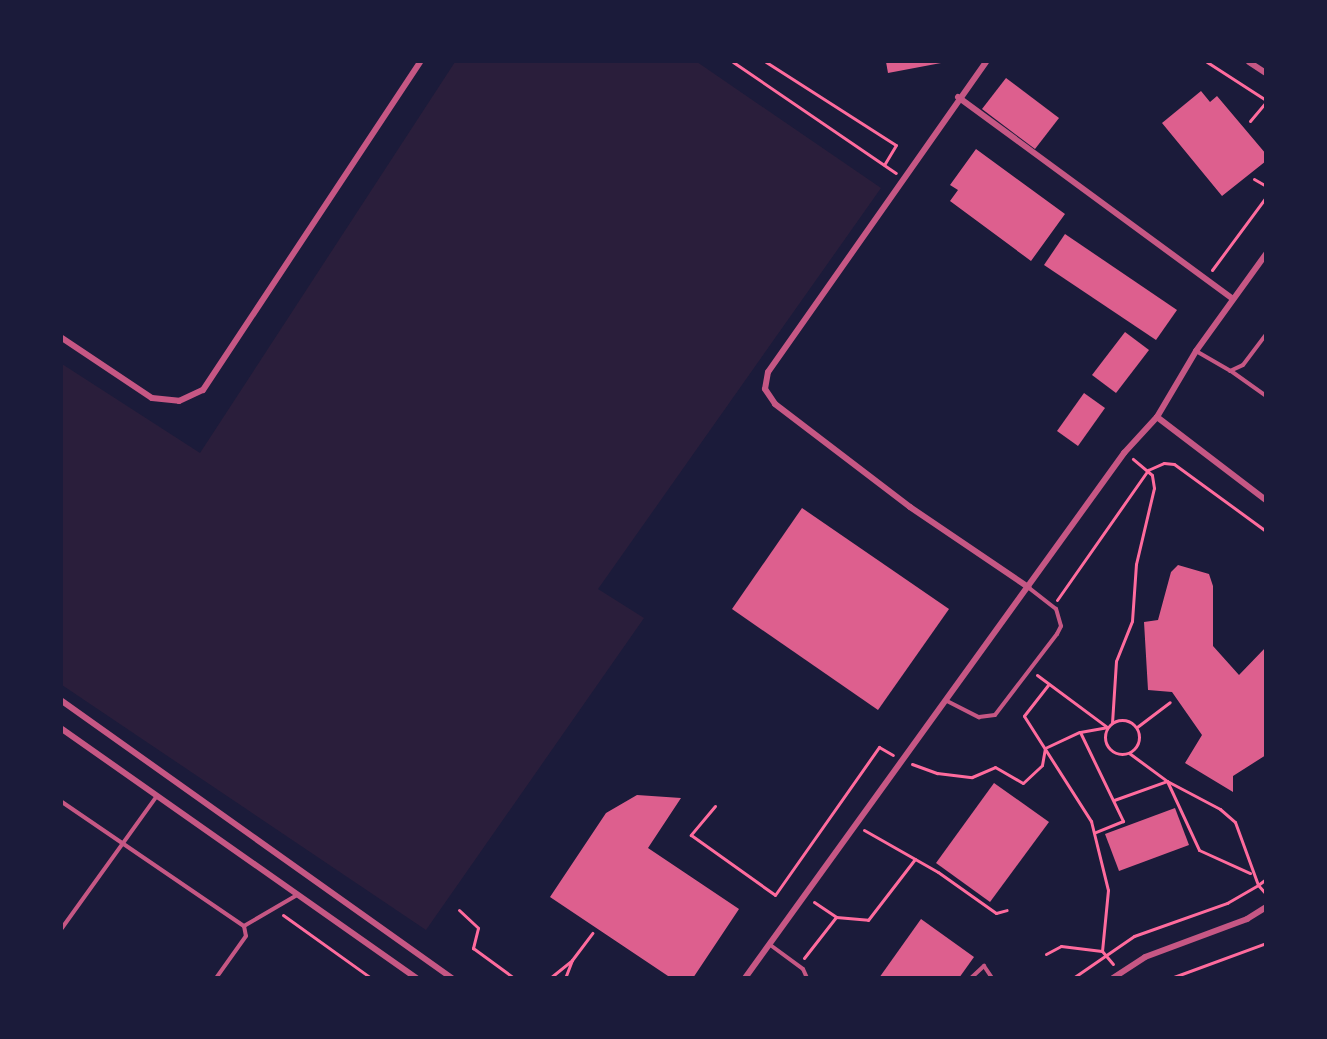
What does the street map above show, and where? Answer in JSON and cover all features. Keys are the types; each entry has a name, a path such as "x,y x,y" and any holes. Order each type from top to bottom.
{"street":[{"path":"62,338 152,398 166,401 192,397 212,380 420,62"},
{"path":"986,62 958,97 768,372 765,389 775,404 910,507 1028,587"},
{"path":"1249,62 1266,73"},
{"path":"958,97 1233,299"},
{"path":"745,978 1124,453 1157,417 1196,351 1266,254"},
{"path":"1157,417 1266,500"},
{"path":"62,701 452,978"},
{"path":"62,729 416,978"},
{"path":"1113,978 1145,957 1247,919 1266,907"}],"lane":[{"path":"1230,371 1243,365 1266,335"},
{"path":"1196,351 1266,396"},
{"path":"947,701 980,717 995,715 1031,669 1061,626 1053,606 1028,587"},
{"path":"62,928 156,796"},
{"path":"62,802 244,926 246,936 216,978"},
{"path":"244,926 297,895"},
{"path":"769,944 798,966 807,978"},
{"path":"971,978 984,966 992,978"}],"path":[{"path":"733,62 902,178"},
{"path":"767,62 896,146 884,165"},
{"path":"1207,62 1266,101 1250,121"},
{"path":"1254,179 1266,186"},
{"path":"1206,279 1266,197"},
{"path":"1112,723 1116,661 1132,621 1136,564 1154,488 1148,470 1124,453"},
{"path":"1053,606 1148,470 1164,463 1174,464 1266,531"},
{"path":"1031,669 1048,685 1107,727"},
{"path":"1048,685 1024,716 1079,801 1094,833 1108,890 1102,951"},
{"path":"1137,727 1170,702"},
{"path":"1045,748 1080,732 1107,727 1112,723 1125,720 1137,727"},
{"path":"1107,727 1107,746 1116,754 1129,753 1167,781 1220,809 1235,822 1252,874 1266,894"},
{"path":"1129,753 1139,742 1137,727"},
{"path":"1080,732 1123,821 1094,833"},
{"path":"1023,783 1042,765 1045,748"},
{"path":"1113,800 1167,781"},
{"path":"1167,781 1199,850 1252,874"},
{"path":"715,806 692,835 775,895"},
{"path":"854,825 915,859 996,913 1007,910"},
{"path":"804,895 836,917 868,920 915,859"},
{"path":"1073,978 1134,936 1227,903 1266,879"},
{"path":"274,909 371,978"},
{"path":"459,910 478,928 473,948 514,978"},
{"path":"798,966 836,917"},
{"path":"550,978 572,960 592,933"},
{"path":"1171,978 1266,943"},
{"path":"1046,954 1061,946 1102,951 1119,972"},
{"path":"565,978 572,960"}],"shaded area":[{"path":"455,62 697,62 881,188 598,589 644,618 426,930 62,685 62,364 200,453"}],"building":[{"path":"886,62 941,62 941,63 888,73"},
{"path":"1006,78 1059,118 1035,149 982,109"},
{"path":"1201,91 1210,102 1217,96 1266,154 1266,161 1222,196 1162,123"},
{"path":"976,149 1065,214 1031,261 950,201 958,190 950,185"},
{"path":"1065,234 1177,310 1156,340 1044,265"},
{"path":"1125,332 1149,350 1116,393 1092,375"},
{"path":"1084,393 1105,408 1078,446 1057,431"},
{"path":"802,508 949,609 878,710 732,609"},
{"path":"1178,565 1209,574 1213,586 1213,646 1239,675 1266,647 1266,755 1233,776 1233,792 1185,763 1202,735 1172,692 1148,690 1144,622 1158,620 1171,572"},
{"path":"994,783 1049,822 990,902 936,863"},
{"path":"637,795 681,798 648,848 739,909 693,978 671,978 550,897 606,813"},
{"path":"1175,808 1189,845 1119,871 1105,834"},
{"path":"921,919 974,957 959,978 879,978"}]}
